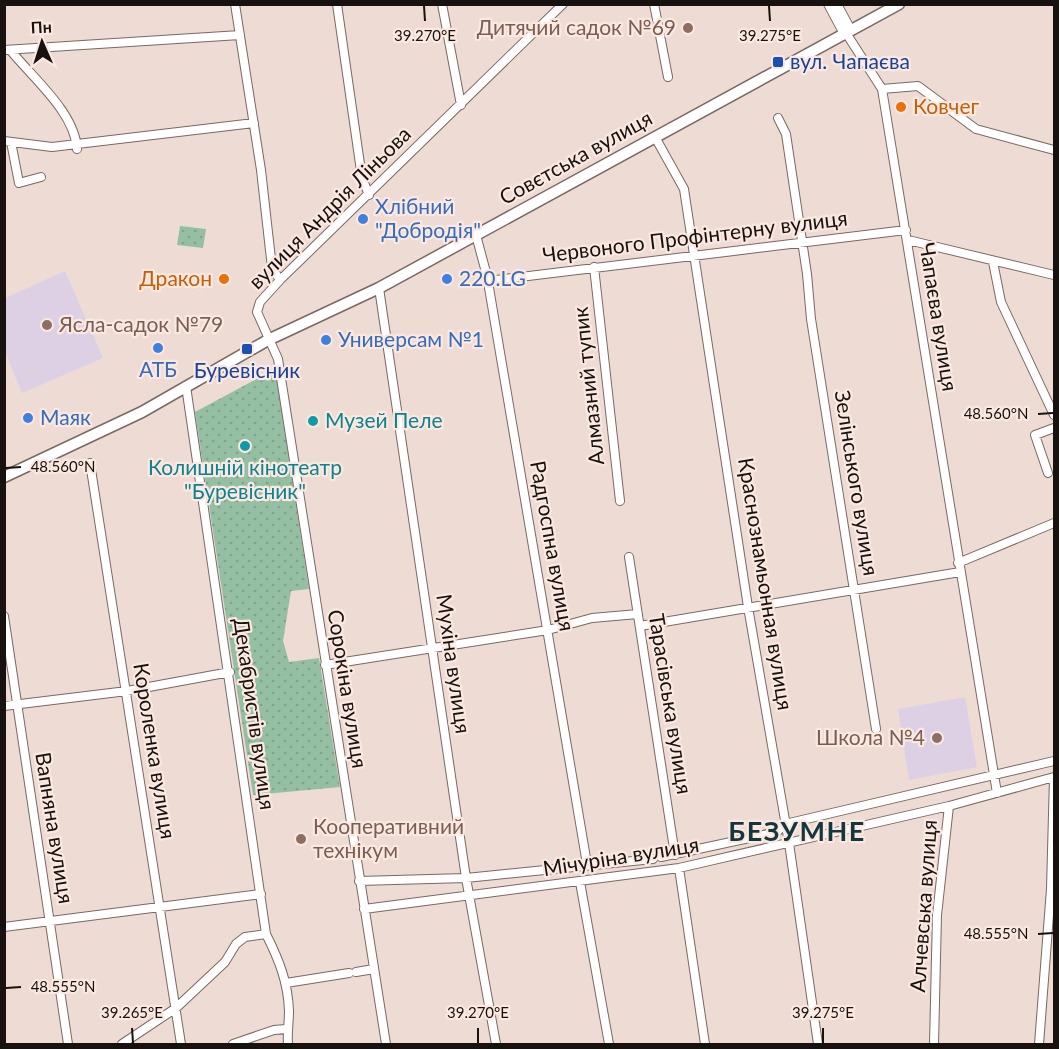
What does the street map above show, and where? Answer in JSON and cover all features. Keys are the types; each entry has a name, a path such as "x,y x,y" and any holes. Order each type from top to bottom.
{"main road":[{"name":"Совєтська вулиця","path":"268,340 379,288 899,4"},
{"path":"4,477 142,412 268,340"}],"street":[{"path":"235,4 254,123 272,268 280,280"},
{"path":"337,4 362,178 369,195"},
{"path":"442,4 461,105"},
{"name":"вулиця Андрія Ліньова","path":"268,340 257,312 261,302 280,280 563,4"},
{"path":"654,4 668,78"},
{"name":"Чапаєва вулиця","path":"828,4 882,89 997,793"},
{"name":"Чапаєва вулиця","path":"837,4 847,32"},
{"path":"77,147 76,134 64,113 8,51 16,48 240,35"},
{"path":"882,89 918,86 976,129 1054,150"},
{"name":"Зелінського вулиця","path":"778,118 786,134 850,572 855,588 876,729"},
{"path":"41,177 19,183 8,141 52,147 77,147 254,123"},
{"name":"Краснознамьонная вулиця","path":"655,137 684,189 748,607 789,843 818,1044"},
{"name":"Червоного Профінтерну вулиця","path":"488,280 906,230"},
{"name":"Радгоспна вулиця","path":"476,235 488,280 587,864"},
{"path":"908,240 1054,275"},
{"path":"993,261 1001,302 1054,415"},
{"name":"Алмазний тупик","path":"594,267 620,501"},
{"name":"Мухіна вулиця","path":"379,288 466,878 496,1044"},
{"name":"Сорокіна вулиця","path":"268,340 278,359 359,881 387,1044"},
{"name":"Декабристів вулиця","path":"186,386 230,672 266,934 284,971 286,983 289,1013 286,1029 288,1044"},
{"path":"1048,472 1035,435 1054,428"},
{"name":"Короленка вулиця","path":"90,463 181,1044"},
{"path":"640,627 959,568 1054,523"},
{"name":"Тарасівська вулиця","path":"629,557 675,855"},
{"path":"325,665 548,630 592,618 638,614"},
{"name":"Вапняна вулиця","path":"4,616 68,1044"},
{"path":"4,706 127,691 230,672"},
{"name":"Мічуріна вулиця","path":"359,881 466,878 675,855 777,832 785,824 1054,761"},
{"path":"1039,1044 1051,889 1054,777"},
{"name":"Мічуріна вулиця","path":"364,909 471,897 679,868 949,806 1054,777"},
{"name":"Алчевська вулиця","path":"934,1044 937,915 949,806"},
{"path":"679,868 705,1044"},
{"path":"580,882 609,1044"},
{"path":"4,927 160,909 261,894"},
{"path":"122,1044 176,1008 225,962 236,944 245,937 266,934"},
{"path":"286,983 374,969"},
{"path":"233,1044 274,1030 286,1029"}],"shaded area":[{"name":"Ясла-садок №79","path":"65,271 103,358 22,393 5,352 5,298"},
{"name":"Школа №4","path":"965,697 977,767 909,780 898,709"}],"green space":[{"path":"180,226 206,229 203,248 177,245"},
{"path":"275,369 309,589 291,591 283,641 289,662 319,658 340,787 253,795 195,412"}],"place":[{"name":"Дитячий садок №69","path":"688,28"},
{"name":"вул. Чапаєва","path":"778,62"},
{"name":"Ковчег","path":"901,107"},
{"name":"Хлібний \"Добродія\"","path":"363,219"},
{"name":"Дракон","path":"224,279"},
{"name":"220.LG","path":"447,279"},
{"name":"Ясла-садок №79","path":"47,325"},
{"name":"Универсам №1","path":"326,340"},
{"name":"АТБ","path":"158,348"},
{"name":"Буревісник","path":"247,349"},
{"name":"Маяк","path":"28,418"},
{"name":"Музей Пеле","path":"313,421"},
{"name":"Колишній кінотеатр \"Буревісник\"","path":"245,446"},
{"name":"Школа №4","path":"937,738"},
{"name":"Кооперативний технікум","path":"301,839"}],"district":[{"name":"БЕЗУМНЕ","path":"797,832"}]}
